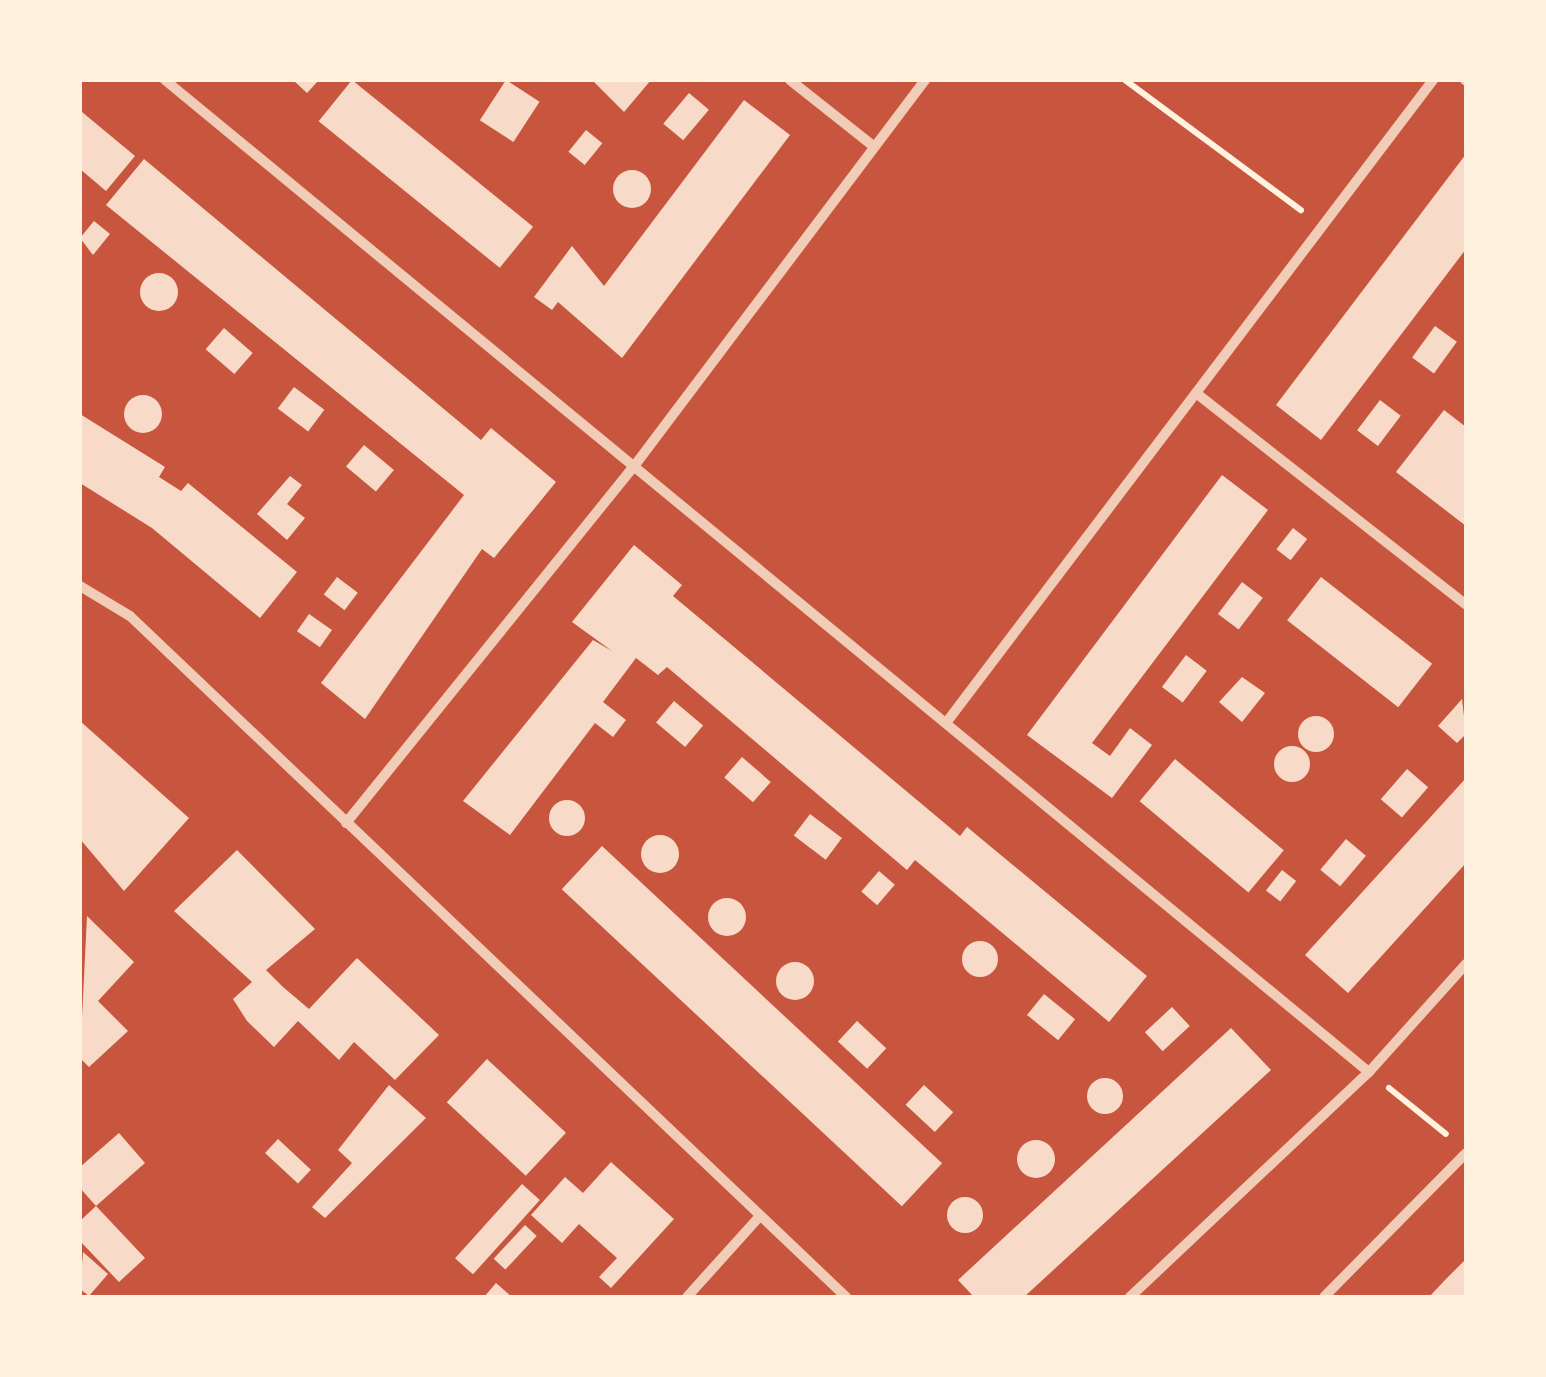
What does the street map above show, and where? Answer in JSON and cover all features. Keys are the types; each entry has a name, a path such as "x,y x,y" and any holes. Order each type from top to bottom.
{"street":[{"path":"165,80 949,719 1369,1072"},
{"path":"790,80 872,146"},
{"path":"346,824 635,465 872,146 926,80"},
{"path":"949,719 1433,80"},
{"path":"1196,393 1466,605"},
{"path":"80,586 130,616 846,1297"},
{"path":"1130,1297 1369,1072 1466,964"},
{"path":"1324,1297 1466,1153"},
{"path":"687,1297 759,1218"}],"path":[{"path":"1125,80 1322,226"},
{"path":"1369,1072 1452,1138"}],"building":[{"path":"293,80 319,80 307,93"},
{"path":"352,80 533,227 500,268 319,121"},
{"path":"506,80 540,102 513,142 480,120"},
{"path":"592,80 651,80 624,112"},
{"path":"689,93 709,110 683,140 663,124"},
{"path":"744,100 790,135 622,358 558,302 552,310 534,297 572,246 604,286"},
{"path":"82,112 135,156 106,191 80,169"},
{"path":"586,130 602,143 585,165 568,152"},
{"path":"1466,154 1466,249 1321,440 1276,405"},
{"path":"144,159 481,440 491,428 556,482 494,558 482,549 365,719 321,683 464,495 106,205"},
{"path":"632,170 645,176 651,189 645,202 632,208 619,202 613,189 619,176"},
{"path":"94,221 110,234 93,255 80,238"},
{"path":"159,273 172,279 178,292 172,305 159,311 146,305 140,292 146,279"},
{"path":"1435,326 1457,342 1434,373 1412,358"},
{"path":"224,328 253,353 234,374 206,349"},
{"path":"294,387 324,410 308,431 278,409"},
{"path":"143,395 156,401 162,414 156,427 143,433 130,427 124,414 130,401"},
{"path":"1380,400 1401,416 1378,446 1357,430"},
{"path":"1444,410 1466,427 1466,526 1396,472"},
{"path":"80,414 165,467 159,477 181,491 188,483 297,572 260,618 152,528 80,483"},
{"path":"364,445 394,470 376,492 346,466"},
{"path":"1222,475 1268,510 1092,743 1110,756 1130,728 1152,745 1112,798 1027,735"},
{"path":"290,476 302,485 287,504 305,518 287,540 257,514"},
{"path":"1293,528 1307,539 1291,560 1276,549"},
{"path":"634,545 682,585 673,596 960,836 967,827 1147,976 1109,1022 915,860 907,870 667,667 658,675 636,658 603,702 626,720 613,737 595,723 510,835 463,801 593,640 612,651 572,622"},
{"path":"337,577 358,593 345,610 324,595"},
{"path":"1321,577 1432,664 1398,707 1287,620"},
{"path":"1242,582 1263,598 1239,630 1218,614"},
{"path":"309,614 332,630 320,647 297,631"},
{"path":"1186,655 1207,671 1183,703 1162,687"},
{"path":"1242,677 1265,693 1242,722 1219,702"},
{"path":"1462,699 1466,734 1457,743 1438,726"},
{"path":"674,701 703,725 685,747 656,722"},
{"path":"1316,716 1329,721 1334,734 1329,747 1316,752 1303,747 1298,734 1303,721"},
{"path":"80,721 189,818 124,891 80,839"},
{"path":"1292,746 1305,751 1310,764 1305,777 1292,782 1279,777 1274,764 1279,751"},
{"path":"742,757 771,782 753,802 724,777"},
{"path":"1175,759 1284,850 1248,892 1140,801"},
{"path":"1407,769 1428,787 1402,818 1381,799"},
{"path":"1466,778 1466,863 1348,993 1305,955"},
{"path":"567,800 580,805 585,818 580,831 567,836 554,831 549,818 554,805"},
{"path":"810,814 842,838 826,860 794,836"},
{"path":"660,835 673,841 679,854 673,867 660,873 647,867 641,854 647,841"},
{"path":"1346,839 1366,856 1340,886 1320,870"},
{"path":"602,846 942,1163 902,1206 562,889"},
{"path":"237,850 315,929 266,970 283,987 309,1009 357,958 439,1035 395,1080 354,1042 339,1060 298,1021 274,1047 247,1021 233,999 252,982 174,911"},
{"path":"1282,870 1296,881 1280,902 1266,890"},
{"path":"879,871 895,885 877,905 861,891"},
{"path":"727,898 740,904 746,917 740,930 727,936 714,930 708,917 714,904"},
{"path":"87,916 134,962 98,1001 128,1031 89,1067 80,1058"},
{"path":"980,941 993,946 998,959 993,972 980,977 967,972 962,959 967,946"},
{"path":"795,962 808,968 814,981 808,994 795,1000 782,994 776,981 782,968"},
{"path":"1044,994 1075,1019 1058,1040 1027,1015"},
{"path":"1172,1007 1190,1026 1163,1051 1145,1032"},
{"path":"857,1021 886,1048 867,1069 838,1041"},
{"path":"1231,1028 1271,1070 1024,1297 974,1297 958,1280"},
{"path":"487,1059 566,1133 526,1176 447,1102"},
{"path":"1105,1078 1118,1083 1123,1096 1118,1109 1105,1114 1092,1109 1087,1096 1092,1083"},
{"path":"389,1085 426,1118 325,1218 312,1207 352,1163 338,1150"},
{"path":"924,1085 953,1112 935,1132 906,1105"},
{"path":"119,1133 145,1163 96,1206 80,1188 80,1167"},
{"path":"278,1139 311,1170 298,1184 265,1153"},
{"path":"1036,1140 1049,1146 1055,1159 1049,1172 1036,1178 1023,1172 1017,1159 1023,1146"},
{"path":"611,1162 674,1219 611,1288 599,1277 617,1258 579,1224 562,1243 531,1215 565,1177 583,1193"},
{"path":"522,1184 540,1200 473,1274 455,1258"},
{"path":"965,1197 978,1202 983,1215 978,1228 965,1233 952,1228 947,1215 952,1202"},
{"path":"96,1206 145,1258 119,1282 80,1241 80,1221"},
{"path":"525,1225 537,1236 505,1270 494,1259"},
{"path":"83,1252 108,1274 89,1296 80,1289"},
{"path":"1466,1259 1466,1297 1429,1297 1445,1280"},
{"path":"496,1283 512,1297 484,1297"}]}
